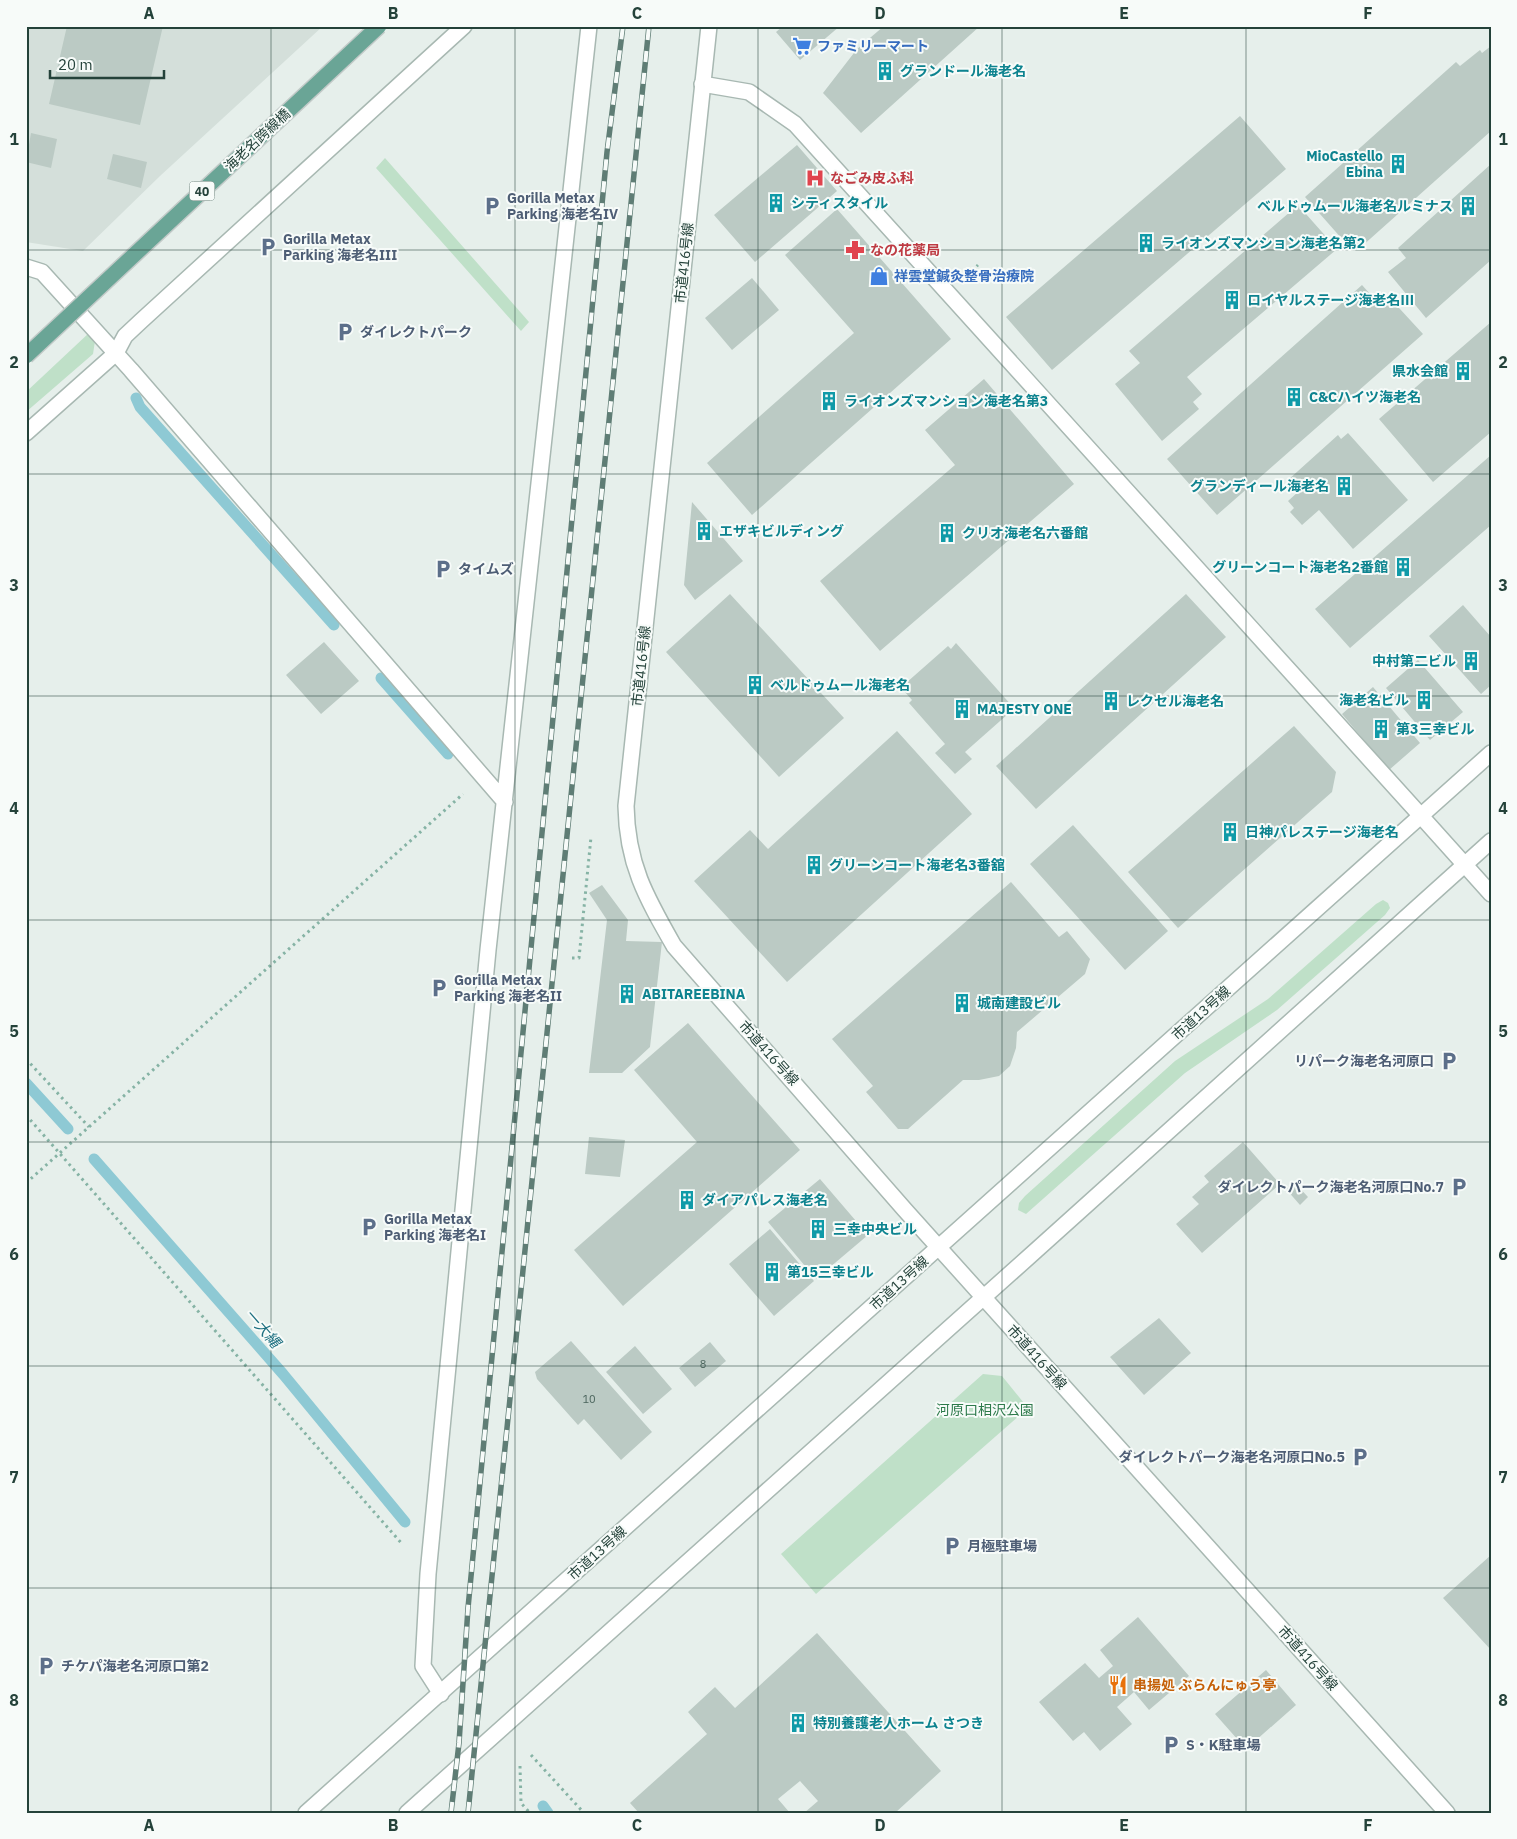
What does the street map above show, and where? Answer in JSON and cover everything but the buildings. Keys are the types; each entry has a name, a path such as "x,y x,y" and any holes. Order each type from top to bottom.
{"main road":[{"name":"海老名跨線橋","path":"26,356 379,26"}],"street":[{"path":"26,433 116,353 125,336 141,321 464,26"},
{"path":"441,1694 422,1666 428,1574 487,960 506,802 589,26"},
{"name":"市道416号線","path":"709,26 626,806 626,834 645,896 674,946 939,1247 1447,1813"},
{"path":"702,84 750,92 795,124 1491,894"},
{"path":"26,268 42,272 116,353 506,802"},
{"name":"市道13号線","path":"306,1813 1491,753"},
{"path":"406,1813 984,1297 1491,840"}],"path":[{"path":"965,277 978,266"},
{"path":"26,1183 483,776"},
{"path":"572,958 579,958 591,837"},
{"path":"26,1059 89,1127"},
{"path":"26,1115 428,1574"},
{"path":"531,1755 584,1813"},
{"path":"520,1766 521,1803 530,1813"}],"shaded area":[{"path":"26,26 323,26 160,176 83,251 26,242"}],"green space":[{"path":"385,158 529,322 521,331 376,168"},
{"path":"90,332 95,341 93,354 26,412 26,392"},
{"path":"1383,900 1388,903 1390,908 1385,915 1277,1010 1185,1073 1026,1214 1018,1210 1019,1203 1025,1196 1175,1061 1268,999 1376,904"},
{"name":"河原口相沢公園","path":"983,1374 1002,1376 1028,1408 816,1594 781,1554"}],"waterway":[{"path":"136,398 140,407 334,625"},
{"path":"381,678 448,754"},
{"name":"一大縄","path":"26,1083 68,1129"},
{"name":"一大縄","path":"94,1159 283,1374 405,1522"},
{"path":"543,1806 548,1813"}],"railway":[{"path":"451,1813 459,1743 468,1608 607,152 623,26"},
{"path":"468,1813 649,26"}],"place":[{"name":"ファミリーマート","path":"802,46"},
{"name":"グランドール海老名","path":"885,71"},
{"name":"MioCastello Ebina","path":"1398,164"},
{"name":"なごみ皮ふ科","path":"815,178"},
{"name":"シティスタイル","path":"776,203"},
{"name":"Gorilla Metax Parking 海老名IV","path":"492,206"},
{"name":"ベルドゥムール海老名ルミナス","path":"1468,206"},
{"name":"ライオンズマンション海老名第2","path":"1146,243"},
{"name":"Gorilla Metax Parking 海老名III","path":"268,247"},
{"name":"なの花薬局","path":"855,250"},
{"name":"祥雲堂鍼灸整骨治療院","path":"879,276"},
{"name":"ロイヤルステージ海老名Ⅲ","path":"1232,300"},
{"name":"ダイレクトパーク","path":"345,332"},
{"name":"県水会館","path":"1463,371"},
{"name":"C&Cハイツ海老名","path":"1294,397"},
{"name":"ライオンズマンション海老名第3","path":"829,401"},
{"name":"グランディール海老名","path":"1344,486"},
{"name":"エザキビルディング","path":"704,531"},
{"name":"クリオ海老名六番館","path":"947,533"},
{"name":"グリーンコート海老名2番館","path":"1403,567"},
{"name":"タイムズ","path":"443,569"},
{"name":"中村第二ビル","path":"1471,661"},
{"name":"ベルドゥムール海老名","path":"755,685"},
{"name":"海老名ビル","path":"1424,700"},
{"name":"レクセル海老名","path":"1111,701"},
{"name":"MAJESTY ONE","path":"962,709"},
{"name":"第3三幸ビル","path":"1381,729"},
{"name":"日神パレステージ海老名","path":"1230,832"},
{"name":"グリーンコート海老名3番舘","path":"814,865"},
{"name":"Gorilla Metax Parking 海老名II","path":"439,988"},
{"name":"ABITAREEBINA","path":"627,994"},
{"name":"城南建設ビル","path":"962,1003"},
{"name":"リパーク海老名河原口","path":"1449,1061"},
{"name":"ダイレクトパーク海老名河原口No.7","path":"1459,1187"},
{"name":"ダイアパレス海老名","path":"687,1200"},
{"name":"Gorilla Metax Parking 海老名I","path":"369,1227"},
{"name":"三幸中央ビル","path":"818,1229"},
{"name":"第15三幸ビル","path":"772,1272"},
{"name":"ダイレクトパーク海老名河原口No.5","path":"1360,1457"},
{"name":"月極駐車場","path":"952,1546"},
{"name":"チケパ海老名河原口第2","path":"46,1666"},
{"name":"串揚処 ぶらんにゅう亭","path":"1118,1685"},
{"name":"特別養護老人ホーム さつき","path":"798,1723"},
{"name":"S・K駐車場","path":"1171,1745"}]}
